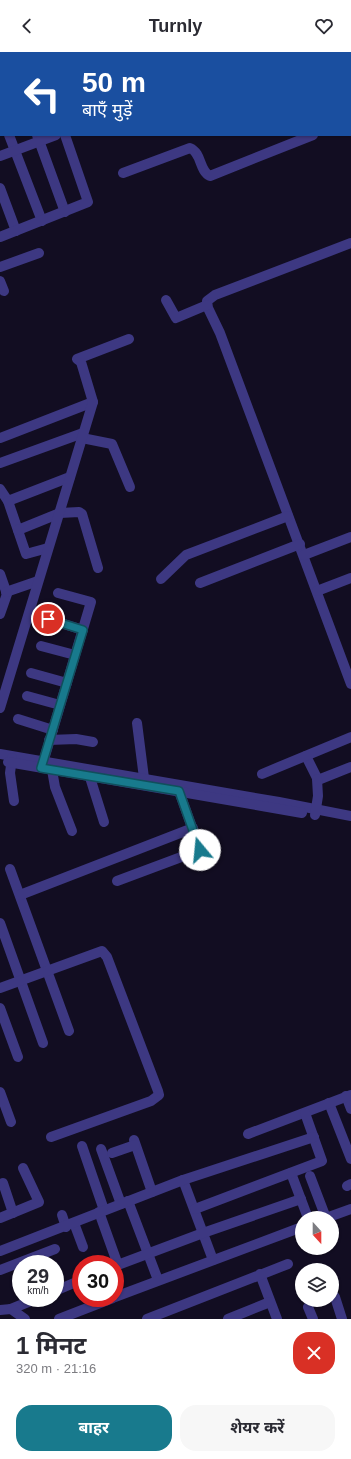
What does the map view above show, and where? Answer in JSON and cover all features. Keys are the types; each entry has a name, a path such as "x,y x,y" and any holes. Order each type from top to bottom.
{"street":[{"path":"9,136 42,221"},
{"path":"0,156 14,151 38,138 50,136"},
{"path":"0,237 88,202 65,136"},
{"path":"123,174 190,148 198,155 204,171 210,176 310,136"},
{"path":"38,138 65,212"},
{"path":"0,188 16,231"},
{"path":"350,678 220,333 207,305 208,299 212,297 351,243"},
{"path":"0,267 39,253"},
{"path":"0,281 4,291"},
{"path":"166,300 176,318 207,305"},
{"path":"0,708 93,402 81,362 77,359 129,340"},
{"path":"0,438 93,402"},
{"path":"0,463 82,436 112,444 130,487"},
{"path":"8,501 70,477"},
{"path":"0,489 8,501 26,554 48,548"},
{"path":"18,530 60,513 75,511 82,514 98,568"},
{"path":"161,579 186,556 288,516"},
{"path":"304,555 351,537"},
{"path":"200,583 300,544"},
{"path":"0,574 4,597 0,614"},
{"path":"317,591 351,578"},
{"path":"4,597 38,581"},
{"path":"42,764 91,602 58,593"},
{"path":"48,619 83,630"},
{"path":"41,646 75,655"},
{"path":"31,673 67,683"},
{"path":"27,696 60,705"},
{"path":"18,719 51,735 93,742"},
{"path":"137,723 140,780"},
{"path":"262,774 351,737"},
{"path":"0,754 12,759 140,780 185,790 315,812 351,816"},
{"path":"306,756 317,779 318,796 315,812"},
{"path":"0,761 12,759"},
{"path":"12,759 10,782 14,801"},
{"path":"42,764 52,770 88,772"},
{"path":"317,779 351,767"},
{"path":"52,770 55,787 72,831"},
{"path":"88,772 104,822"},
{"path":"116,881 198,851 199,848 185,790"},
{"path":"315,812 351,822"},
{"path":"20,895 193,828"},
{"path":"10,869 70,1031"},
{"path":"0,923 43,1043"},
{"path":"0,988 100,950 104,952 159,1095 151,1101 51,1137"},
{"path":"0,1008 18,1057"},
{"path":"0,1092 11,1122"},
{"path":"248,1134 348,1095 351,1110"},
{"path":"329,1103 351,1159"},
{"path":"195,1209 322,1161 305,1113"},
{"path":"0,1251 183,1180 314,1137"},
{"path":"112,1153 134,1142 152,1192"},
{"path":"82,1146 114,1255"},
{"path":"101,1149 124,1203 148,1253 158,1280"},
{"path":"0,1218 40,1202 23,1168"},
{"path":"291,1173 305,1211"},
{"path":"310,1176 323,1211"},
{"path":"183,1180 213,1260"},
{"path":"3,1183 13,1213"},
{"path":"124,1262 301,1199"},
{"path":"339,1213 351,1209"},
{"path":"62,1215 70,1225 82,1247"},
{"path":"124,1294 295,1230"},
{"path":"0,1270 55,1250"},
{"path":"147,1319 288,1264"},
{"path":"260,1274 276,1319"},
{"path":"228,1319 270,1302"},
{"path":"0,1310 16,1307"},
{"path":"58,1319 90,1307"},
{"path":"308,1307 313,1319"},
{"path":"338,1307 342,1319 351,1316"},
{"path":"11,1309 25,1319"}],"route":[{"path":"48,619 83,630 41,768 179,791 200,850"}]}
